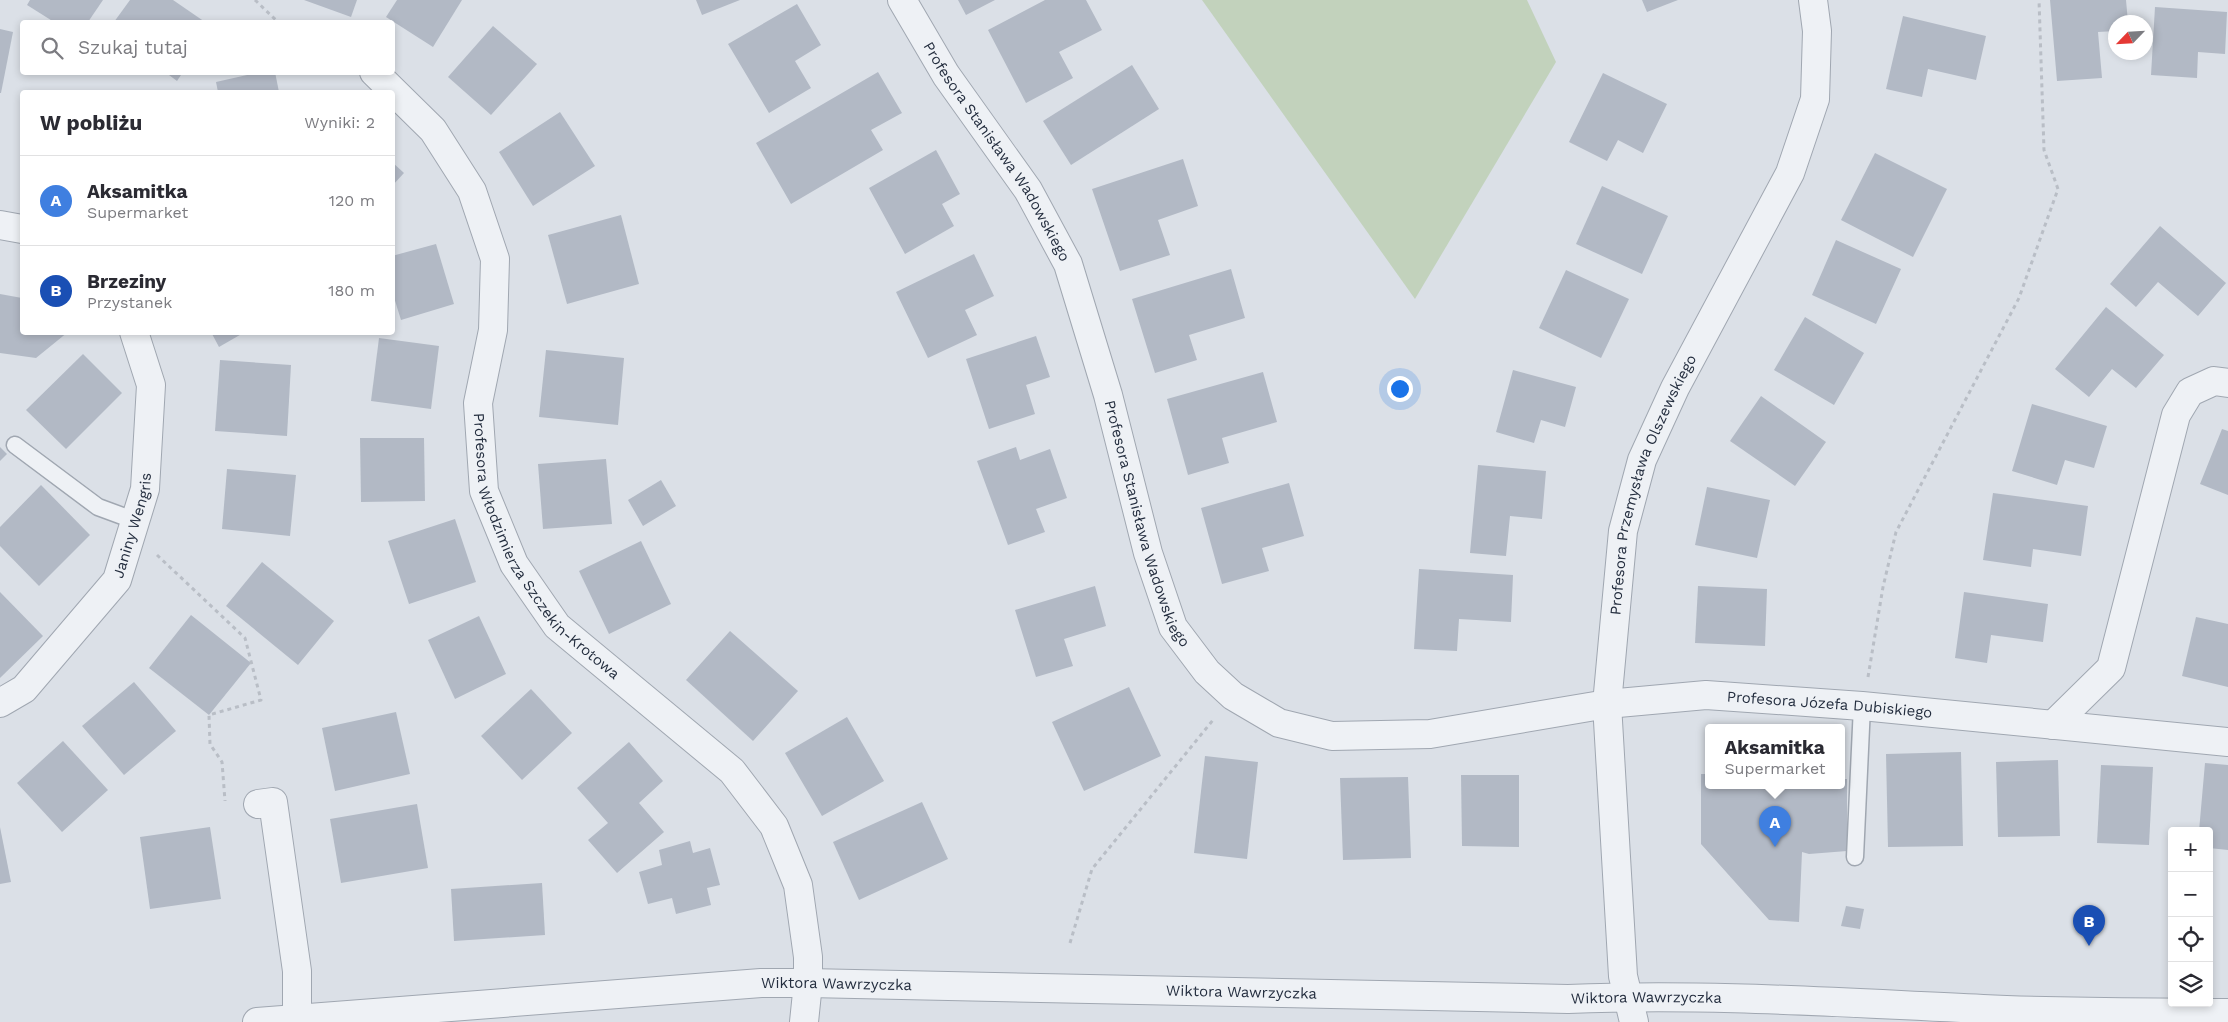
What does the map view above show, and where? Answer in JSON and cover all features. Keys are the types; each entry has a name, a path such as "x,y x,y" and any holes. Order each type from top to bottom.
{"street":[{"name":"Profesora Stanisława Wadowskiego","path":"902,0 946,75 1028,190 1068,264 1108,395 1148,553 1173,627 1207,672 1232,696 1279,723 1332,736 1430,734 1607,704"},
{"name":"Profesora Przemysława Olszewskiego","path":"1631,1009 1623,976 1607,704 1623,531 1642,460 1675,388 1790,173 1815,99 1817,31 1813,0"},
{"name":"Profesora Włodzimierza Szczekin-Krotowa","path":"377,75 392,90"},
{"name":"Profesora Włodzimierza Szczekin-Krotowa","path":"395,93 433,130 472,191 495,259 493,330 478,403 484,490 514,564 557,626 732,771 774,826 798,885 808,958 808,983 804,1022"},
{"path":"0,225 20,229"},
{"name":"Janiny Wengris","path":"0,703 24,689 117,580 145,489 151,385 135,335"},
{"path":"2053,725 2111,668 2176,415 2190,392 2214,381 2228,383"},
{"name":"Profesora Józefa Dubiskiego","path":"1607,704 1706,695 1862,706 2228,742"},
{"path":"258,804 272,802 297,971 297,1018"},
{"name":"Wiktora Wawrzyczka","path":"256,1022 761,983 1568,998 1631,1009 1834,1001 1984,1016 2228,1013"}],"lane":[{"path":"15,445 98,507 136,521"},
{"path":"1856,857 1862,706"}],"path":[{"path":"255,0 276,20"},
{"path":"1862,706 1882,587 1896,532 2019,298 2058,189 2044,150 2039,0"},
{"path":"136,521 159,558 245,638 261,700 209,715 210,744 222,762 226,810 258,804"},
{"path":"1070,944 1092,869 1232,696"}],"green space":[{"path":"1202,0 1527,0 1556,62 1415,299"}],"building":[{"path":"30,0 103,0 89,20 51,20 27,5"},
{"path":"130,0 173,0 202,20 115,20"},
{"path":"304,0 357,0 351,17"},
{"path":"397,0 462,0 433,47 395,23 395,20 386,17"},
{"path":"696,0 740,0 702,15"},
{"path":"958,0 995,0 966,15"},
{"path":"1045,0 1086,0 1102,30 1059,52 1073,78 1026,103 988,30"},
{"path":"1642,0 1678,0 1647,12"},
{"path":"2050,0 2126,0 2127,15 2108,15 2108,31 2098,32 2102,78 2057,81"},
{"path":"797,4 821,45 795,61 811,88 769,113 728,44"},
{"path":"2155,7 2227,12 2225,54 2198,52 2197,78 2151,75"},
{"path":"1903,16 1986,36 1976,80 1928,69 1922,97 1886,89"},
{"path":"493,26 537,64 491,115 448,77"},
{"path":"0,29 13,32 1,93 0,93"},
{"path":"1132,65 1159,109 1071,165 1043,121"},
{"path":"878,72 902,113 871,130 883,150 791,204 756,143"},
{"path":"1603,73 1667,104 1643,153 1618,140 1607,161 1569,142"},
{"path":"169,75 181,75 177,81"},
{"path":"248,75 276,75 279,90 218,90 216,82"},
{"path":"560,112 595,166 533,206 499,152"},
{"path":"936,150 960,194 942,204 954,226 905,254 869,188"},
{"path":"1875,153 1947,189 1913,257 1841,220"},
{"path":"1183,159 1198,206 1158,220 1170,255 1120,271 1092,189"},
{"path":"395,165 404,173 395,183"},
{"path":"1602,186 1668,216 1642,274 1576,244"},
{"path":"621,215 639,284 567,304 548,235"},
{"path":"2160,226 2226,283 2198,316 2158,282 2136,307 2110,284"},
{"path":"1836,240 1901,269 1876,324 1812,295"},
{"path":"436,244 454,304 401,320 395,301 395,255"},
{"path":"974,254 994,296 965,310 977,335 928,358 896,292"},
{"path":"1231,269 1245,318 1189,335 1197,360 1155,373 1132,299"},
{"path":"1566,270 1629,299 1601,358 1539,328"},
{"path":"0,294 20,298 20,335 64,335 36,358 0,353"},
{"path":"2106,307 2164,355 2136,388 2112,369 2089,397 2055,369"},
{"path":"1805,317 1864,353 1834,405 1774,370"},
{"path":"213,335 240,335 219,347"},
{"path":"1036,336 1050,377 1026,385 1035,414 989,429 966,359"},
{"path":"379,338 439,346 431,409 371,401"},
{"path":"546,350 624,358 618,425 539,417"},
{"path":"83,354 122,393 66,449 26,410"},
{"path":"220,360 291,365 287,436 215,431"},
{"path":"1513,370 1576,387 1565,427 1541,420 1534,443 1496,432"},
{"path":"1263,372 1277,422 1222,438 1229,463 1188,475 1167,399"},
{"path":"1761,396 1826,442 1795,486 1730,441"},
{"path":"2032,404 2107,426 2094,468 2065,460 2057,485 2012,471"},
{"path":"2222,429 2228,431 2228,495 2200,484"},
{"path":"360,438 424,438 425,501 361,502"},
{"path":"0,447 7,454 0,461"},
{"path":"1016,447 1020,460 1050,449 1067,498 1036,509 1045,532 1008,545 977,461"},
{"path":"606,459 612,524 543,529 538,464"},
{"path":"1478,465 1546,471 1542,519 1510,516 1506,556 1470,553"},
{"path":"227,469 296,475 290,536 222,529"},
{"path":"661,480 676,506 643,526 628,500"},
{"path":"1289,483 1304,536 1262,548 1269,571 1222,584 1201,508"},
{"path":"41,485 90,535 39,586 0,546 0,527"},
{"path":"1707,487 1770,500 1757,558 1695,545"},
{"path":"1993,493 2088,506 2081,556 2033,549 2031,567 1983,560"},
{"path":"455,519 476,582 409,604 388,541"},
{"path":"641,541 671,604 609,634 579,571"},
{"path":"262,562 334,621 298,665 226,606"},
{"path":"1419,569 1513,575 1511,622 1459,619 1457,651 1414,649"},
{"path":"1095,586 1106,626 1064,639 1073,666 1036,677 1015,610"},
{"path":"1698,586 1767,589 1765,646 1695,643"},
{"path":"0,592 43,636 0,678"},
{"path":"1964,592 2048,604 2043,642 1991,635 1987,663 1955,658"},
{"path":"191,615 251,663 209,715 149,668"},
{"path":"479,616 506,674 455,699 428,640"},
{"path":"2196,617 2228,624 2228,687 2182,676"},
{"path":"730,631 798,691 753,741 686,680"},
{"path":"134,682 176,731 124,775 82,726"},
{"path":"1129,687 1161,756 1084,791 1052,722"},
{"path":"531,689 572,733 522,780 481,736"},
{"path":"396,712 410,774 335,791 322,728"},
{"path":"847,717 884,781 822,816 785,753"},
{"path":"63,741 108,790 62,832 17,783"},
{"path":"629,742 663,781 639,803 664,832 617,873 588,840 608,823 577,788"},
{"path":"1961,752 1963,846 1888,847 1886,754"},
{"path":"1205,756 1258,762 1247,859 1194,853"},
{"path":"2058,760 2060,836 1998,837 1996,762"},
{"path":"2205,763 2228,765 2228,850 2213,848 2213,827 2199,827"},
{"path":"2101,765 2153,767 2149,845 2097,843"},
{"path":"1701,774 1705,774 1705,789 1845,789 1845,779 1847,779 1847,851 1809,854 1802,852 1799,922 1769,920 1701,844"},
{"path":"1461,775 1519,775 1519,847 1462,846"},
{"path":"1408,777 1411,858 1343,860 1340,778"},
{"path":"922,802 948,859 859,900 833,842"},
{"path":"417,804 428,868 341,883 330,819"},
{"path":"0,827 11,882 0,884"},
{"path":"210,827 221,899 150,909 140,837"},
{"path":"690,841 693,853 710,848 720,885 707,888 711,905 676,914 672,898 648,904 639,872 662,865 659,850"},
{"path":"542,883 545,935 454,941 451,889"},
{"path":"1846,906 1864,909 1860,929 1841,926"}],"place":[{"name":"Aksamitka","path":"1775,847"},
{"name":"Brzeziny","path":"2089,946"}]}
